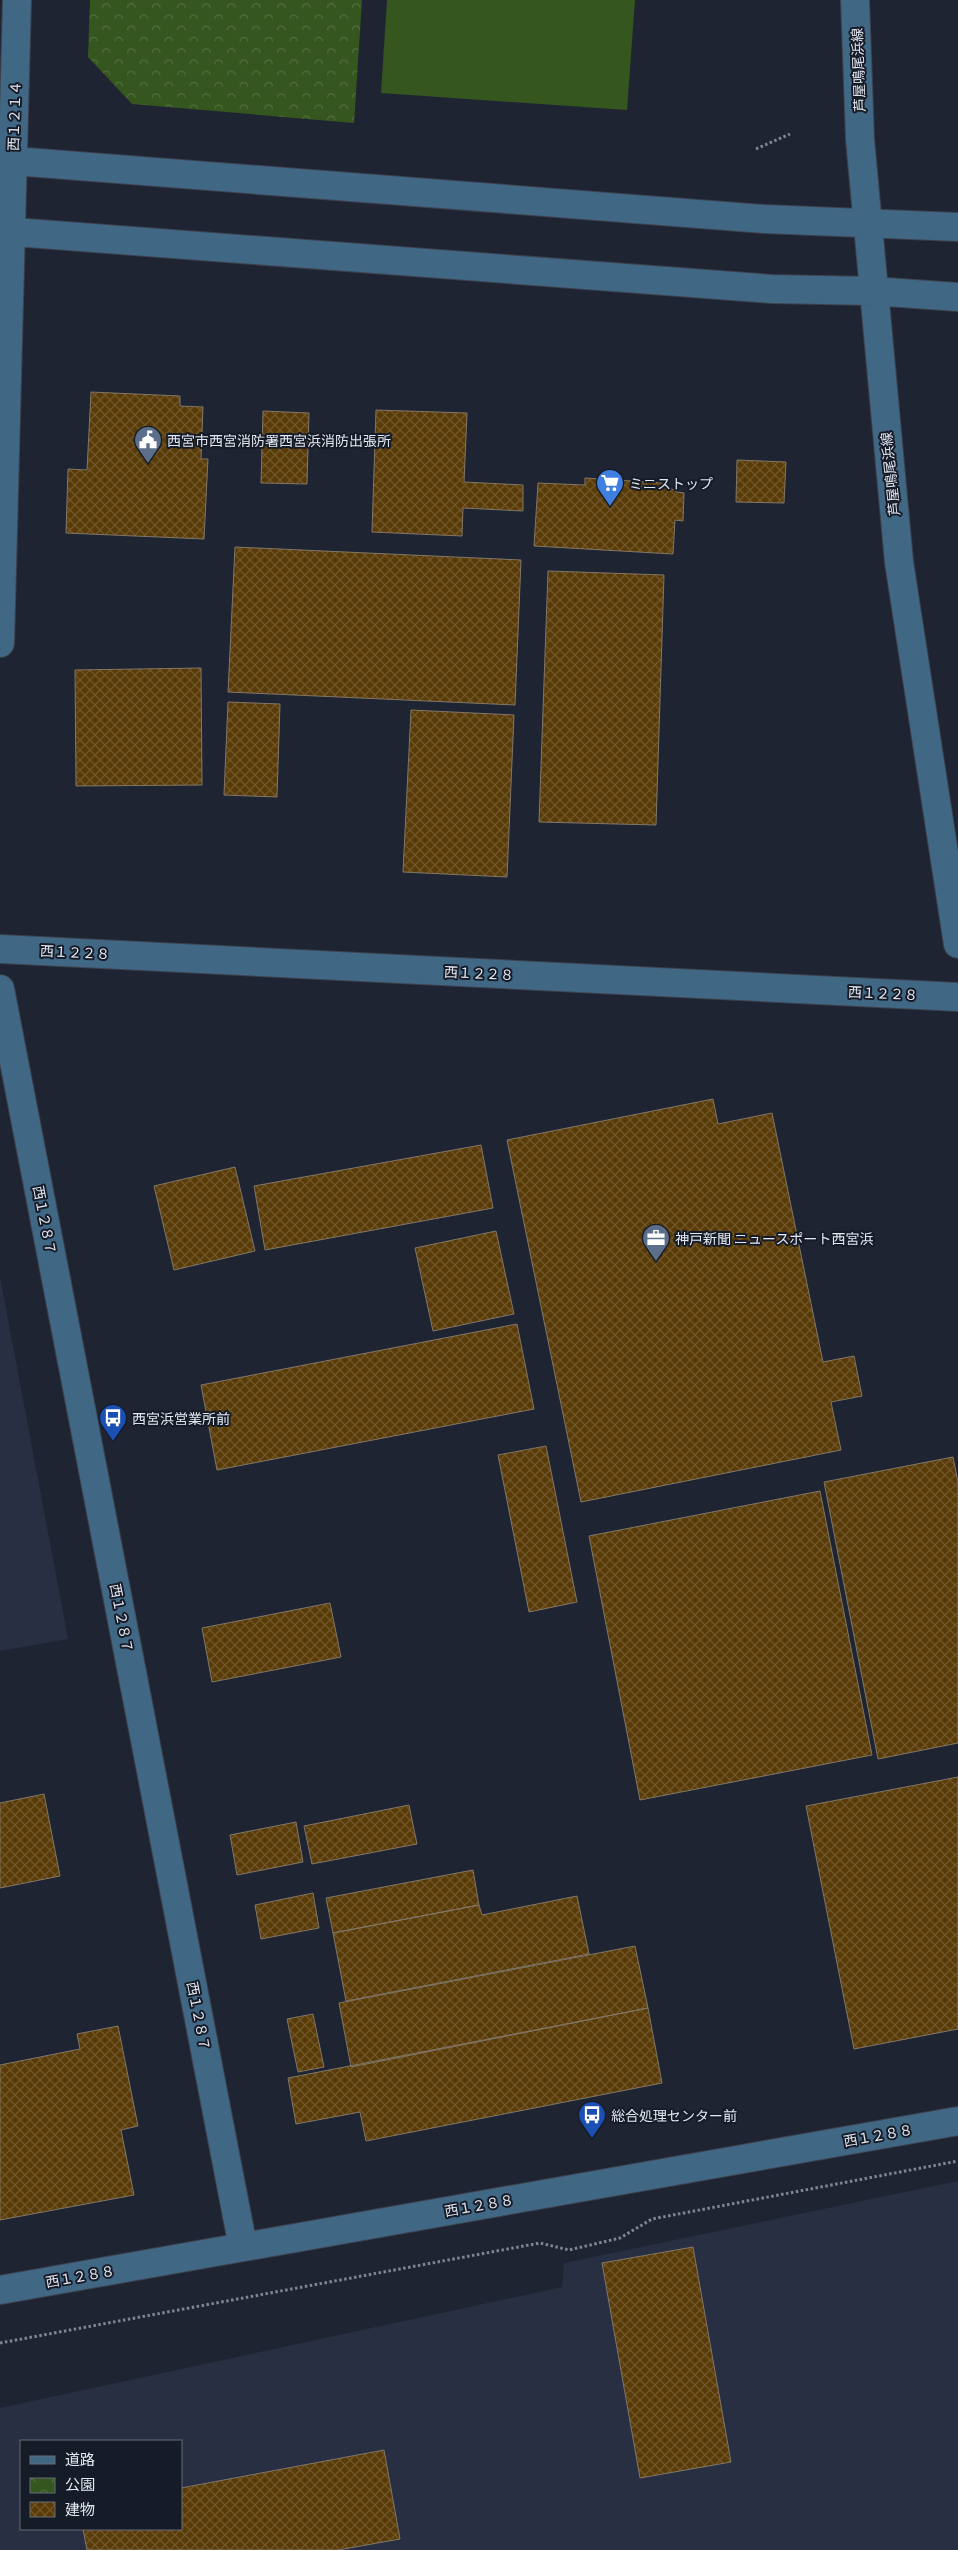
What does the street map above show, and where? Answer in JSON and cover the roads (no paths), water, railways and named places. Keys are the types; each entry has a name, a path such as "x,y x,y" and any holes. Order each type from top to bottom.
{"street":[{"name":"西１２１４","path":"0,643 6,160 17,0"},
{"name":"芦屋鳴尾浜線","path":"855,0 860,139 872,291 899,562 958,944"},
{"path":"6,160 765,219 958,227"},
{"path":"5,231 772,289 872,291 958,297"},
{"name":"西１２２８","path":"0,949 958,997"},
{"name":"西１２８７","path":"0,989 243,2247"},
{"name":"西１２８８","path":"0,2290 958,2121"}],"place":[{"name":"西宮市西宮消防署西宮浜消防出張所","path":"148,464"},
{"name":"ミニストップ","path":"610,507"},
{"name":"神戸新聞 ニュースポート西宮浜","path":"656,1262"},
{"name":"西宮浜営業所前","path":"113,1442"},
{"name":"総合処理センター前","path":"592,2139"}]}
